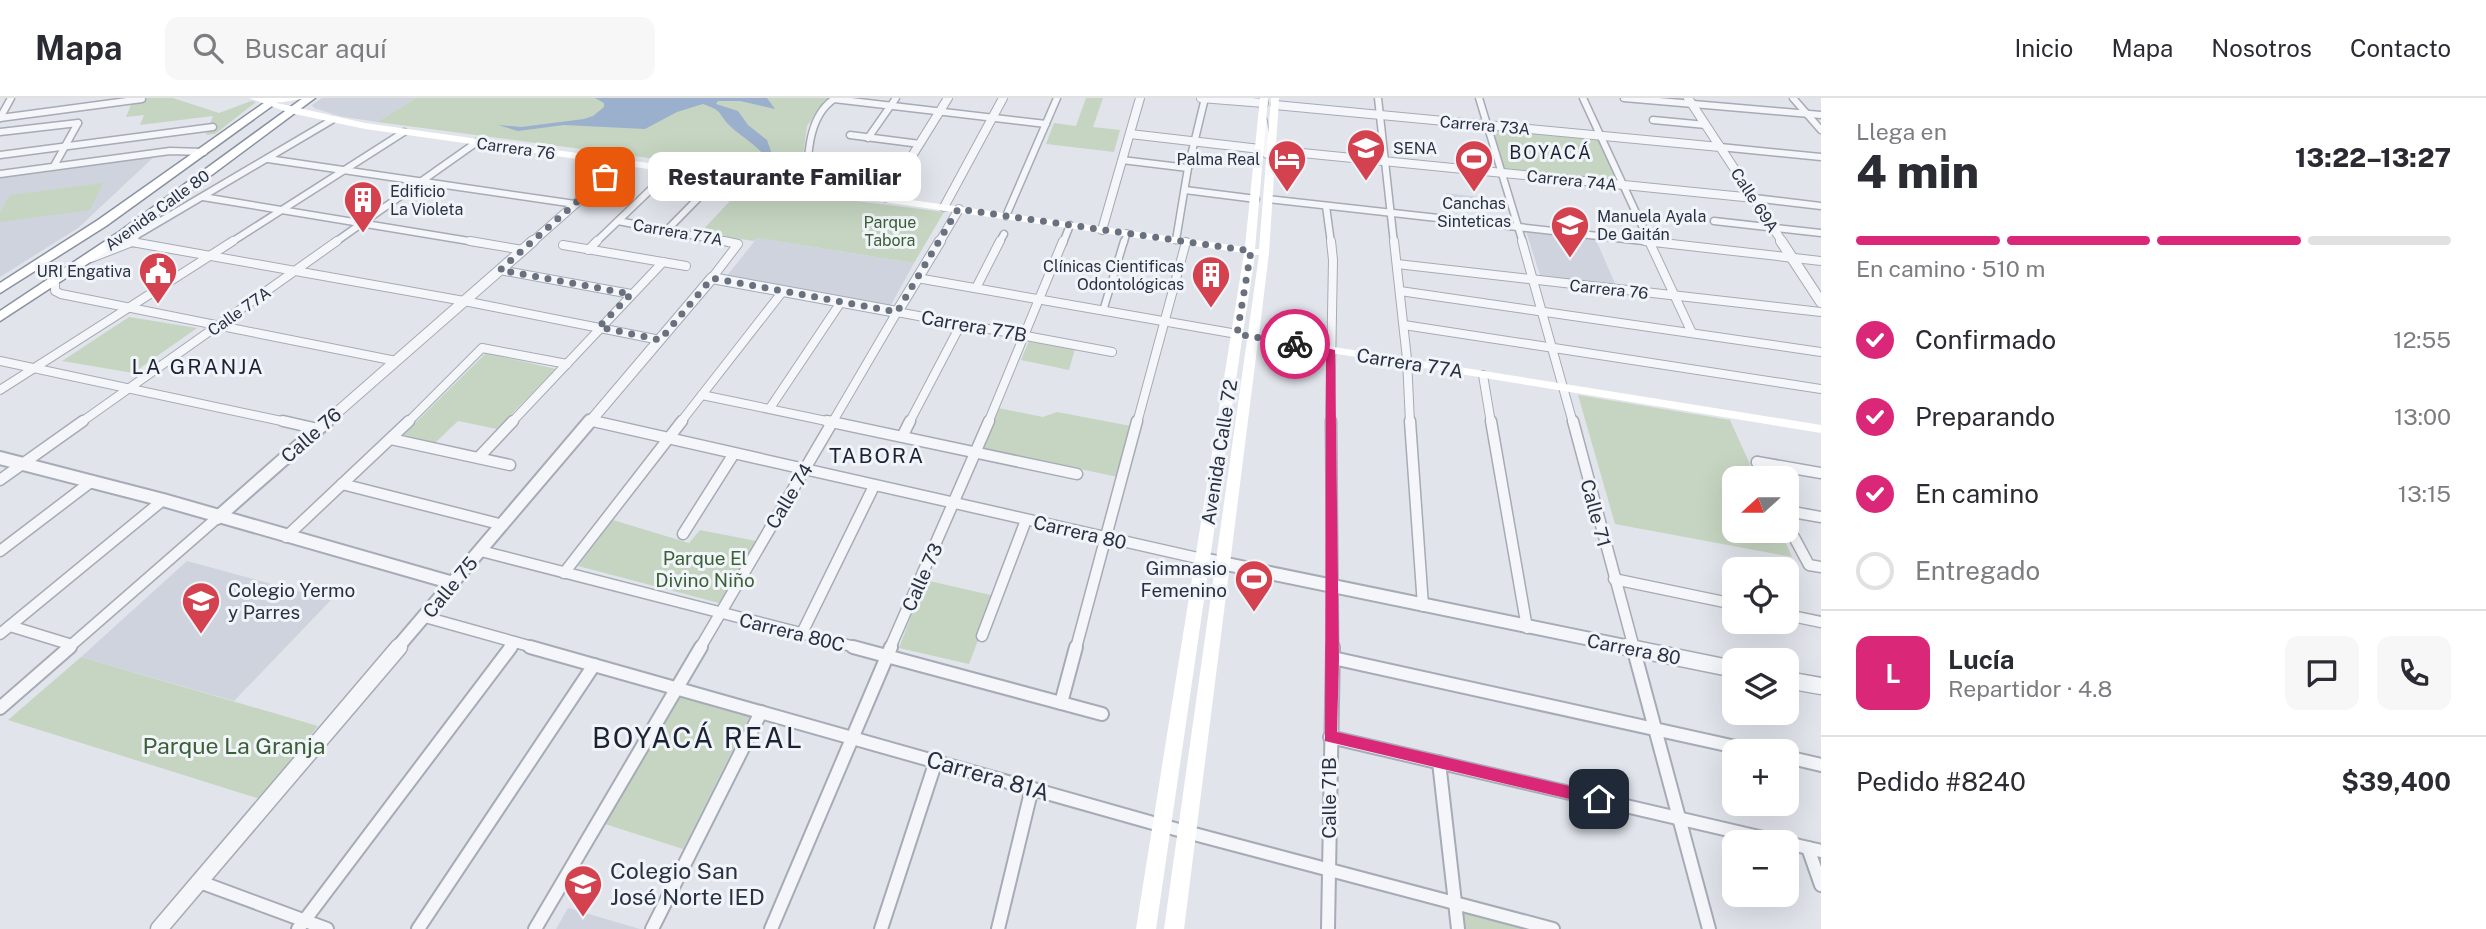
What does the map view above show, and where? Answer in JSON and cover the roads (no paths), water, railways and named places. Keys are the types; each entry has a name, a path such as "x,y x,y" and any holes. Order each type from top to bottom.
{"highway":[{"name":"Avenida Calle 80","path":"3,286 202,153 267,100"},
{"name":"Avenida Calle 80","path":"0,317 91,258 302,103"}],"main road":[{"name":"Carrera 76","path":"267,100 302,103 310,115 404,132 1264,253"},
{"path":"267,100 302,103"},
{"name":"Avenida Calle 72","path":"1146,929 1202,559 1245,335 1264,253 1275,102"},
{"name":"Avenida Calle 72","path":"1174,929 1222,564 1245,335 1263,121 1262,103"},
{"name":"Carrera 77A","path":"1245,335 1821,429"}],"street":[{"path":"0,118 10,98"},
{"path":"868,138 896,98"},
{"path":"886,198 948,98"},
{"path":"944,207 1003,98"},
{"path":"1006,216 1057,98"},
{"path":"1102,229 1140,98"},
{"path":"1061,703 1164,321 1181,241 1188,168 1204,98 1262,103"},
{"path":"1378,98 1408,363 1412,470 1423,606"},
{"name":"Calle 71","path":"1479,98 1543,312 1709,929"},
{"path":"1583,98 1678,296 1692,333"},
{"path":"1624,98 1690,101 1821,116"},
{"path":"1793,98 1821,130"},
{"path":"0,118 142,99"},
{"path":"806,187 813,130 827,103 836,99 1046,124"},
{"name":"Calle 69A","path":"1690,101 1821,302"},
{"name":"Carrera 73A","path":"1275,102 1380,115 1821,157"},
{"path":"132,242 137,235 332,120"},
{"path":"1653,120 1706,125"},
{"path":"1263,121 1266,145 1272,150"},
{"path":"0,132 79,122 54,166"},
{"path":"0,155 213,127"},
{"path":"0,390 404,132"},
{"path":"1130,134 1260,149 1268,156 1269,178"},
{"path":"850,135 920,144"},
{"name":"Calle 77A","path":"0,480 477,142"},
{"name":"Carrera 74A","path":"1272,150 1821,206"},
{"path":"0,174 165,152 202,153"},
{"path":"809,157 904,169"},
{"path":"268,159 575,204"},
{"path":"1122,160 1188,168"},
{"name":"Calle 76","path":"0,708 622,163"},
{"path":"589,250 671,170"},
{"path":"667,230 718,178"},
{"path":"1185,190 1256,199"},
{"path":"203,197 523,250"},
{"path":"1268,199 1821,261"},
{"name":"Calle 71B","path":"1326,206 1332,260 1330,350 1333,659 1328,929"},
{"name":"Calle 74","path":"535,929 958,209"},
{"name":"Carrera 77A","path":"618,221 738,244"},
{"path":"1714,221 1821,233"},
{"name":"Calle 73","path":"771,929 886,657 955,504 1070,225"},
{"path":"976,288 1004,233"},
{"path":"1102,310 1127,233"},
{"path":"91,258 132,242 464,301 660,340"},
{"name":"Calle 75","path":"159,929 660,340 738,244"},
{"path":"563,245 686,266"},
{"path":"479,457 663,262"},
{"name":"Carrera 76","path":"1397,264 1821,312"},
{"path":"500,270 631,294"},
{"name":"Carrera 77B","path":"712,278 1112,352"},
{"name":"Carrera 77A","path":"917,278 1245,335"},
{"path":"55,282 57,293 396,361"},
{"path":"564,573 783,291"},
{"path":"1400,291 1821,352"},
{"path":"771,408 841,302"},
{"path":"903,435 961,324"},
{"path":"1404,325 1550,345 1821,389"},
{"path":"286,537 391,439 482,348 567,364"},
{"path":"0,361 318,429"},
{"path":"1483,375 1527,628"},
{"path":"702,395 975,450 1077,474"},
{"name":"Carrera 80","path":"591,421 1222,564 1722,667"},
{"path":"391,439 510,465"},
{"path":"683,534 733,455"},
{"path":"0,458 163,500 217,518 453,583"},
{"path":"1759,466 1757,462 1783,466"},
{"path":"1799,469 1821,472"},
{"path":"0,551 92,481"},
{"path":"342,484 503,525"},
{"path":"802,633 874,486"},
{"path":"0,634 163,500"},
{"path":"1799,513 1821,517"},
{"path":"982,636 1026,520"},
{"path":"1797,543 1809,565 1821,568"},
{"name":"Carrera 80C","path":"481,551 802,633 1102,714"},
{"path":"1614,579 1722,602"},
{"name":"Carrera 81A","path":"425,617 1160,825 1553,929"},
{"path":"1799,617 1821,622"},
{"path":"10,626 72,645"},
{"path":"302,925 514,642"},
{"path":"1333,659 1722,744"},
{"path":"418,929 594,664"},
{"path":"1799,682 1821,686"},
{"path":"652,929 761,712"},
{"path":"1330,737 1729,830"},
{"path":"1799,760 1821,765"},
{"path":"880,929 936,761"},
{"path":"1440,762 1458,929"},
{"path":"998,929 1032,788"},
{"path":"1815,850 1821,885"},
{"path":"200,882 302,925 327,929"}],"water":[{"path":"595,98 767,98 775,109 740,101 718,101 716,104 738,111 748,125 767,140 772,154 764,155 729,125 717,110 703,104 677,112 645,129 564,125 518,131 498,125 521,127 584,119 604,107 604,103"}],"place":[{"name":"Restaurante Familiar","path":"605,177"},
{"name":"SENA","path":"1366,182"},
{"name":"Palma Real","path":"1287,193"},
{"name":"Canchas Sinteticas","path":"1474,193"},
{"name":"Edificio La Violeta","path":"363,234"},
{"name":"Manuela Ayala De Gaitán","path":"1570,259"},
{"name":"URI Engativa","path":"158,305"},
{"name":"Clínicas Cientificas Odontológicas","path":"1211,309"},
{"name":"Gimnasio Femenino","path":"1254,613"},
{"name":"Colegio Yermo y Parres","path":"201,635"},
{"name":"Colegio San José Norte IED","path":"583,918"}],"district":[{"name":"BOYACÁ","path":"1551,153"},
{"name":"LA GRANJA","path":"198,367"},
{"name":"TABORA","path":"877,456"},
{"name":"BOYACÁ REAL","path":"698,738"}],"park label":[{"name":"Parque Tabora","path":"890,231"},
{"name":"Parque El Divino Niño","path":"705,569"},
{"name":"Parque La Granja","path":"234,746"}]}
